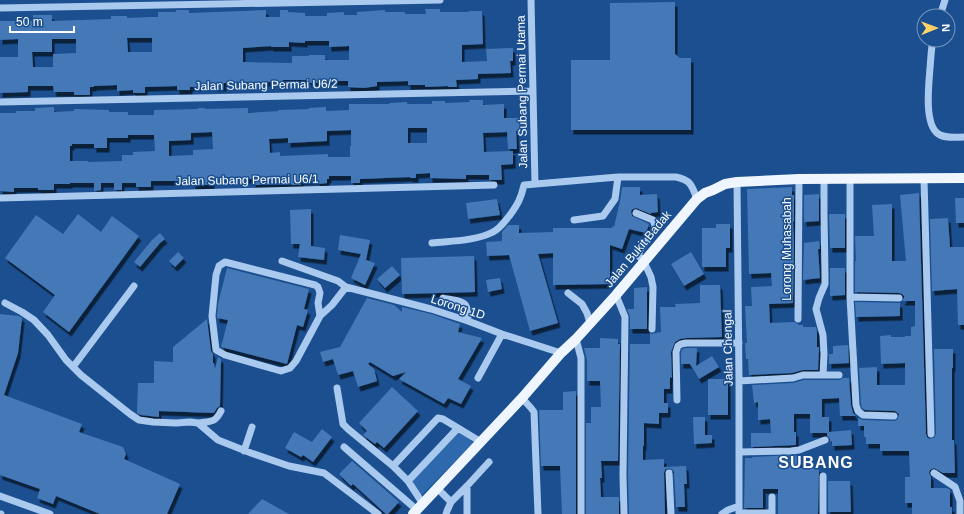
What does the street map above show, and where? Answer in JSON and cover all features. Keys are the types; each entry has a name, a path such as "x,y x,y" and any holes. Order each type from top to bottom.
{"main road":[{"name":"Jalan Bukit Badak","path":"418,509 616,295 697,199 705,193 725,184 737,182 850,178 964,178"}],"street":[{"path":"0,8 440,0"},
{"name":"Jalan Subang Permai Utama","path":"531,0 535,184"},
{"path":"931,48 928,99 932,127 936,133 946,137 964,137"},
{"name":"Jalan Subang Permai U6/2","path":"0,102 532,91"},
{"path":"574,220 603,216 615,199 618,177"},
{"path":"432,243 477,238 493,232 503,224 517,206 521,198 524,185 618,177 676,177 682,178 689,182 697,199"},
{"path":"850,178 850,297 856,405 858,411 863,415 894,416"},
{"name":"Lorong Muhasabah","path":"798,179 798,319"},
{"path":"823,375 823,334 816,310 818,298 824,284 825,274 824,179"},
{"path":"924,179 931,434"},
{"name":"Jalan Chengal","path":"737,182 740,381 739,511"},
{"name":"Jalan Subang Permai U6/1","path":"0,198 494,185"},
{"path":"636,213 653,220 655,225 655,230 639,253 639,256 644,262 651,277 653,287 652,329"},
{"name":"Lorong 1D","path":"282,261 338,281 346,287 431,309 561,353"},
{"path":"320,316 318,303 320,293 318,287 315,285 225,262 219,266 216,274 212,316 216,350 225,355 281,371 290,368 296,361 320,316 332,305 346,287"},
{"path":"73,367 134,286"},
{"path":"568,293 582,304 590,323"},
{"path":"616,295 624,317 624,514"},
{"path":"850,297 899,298"},
{"path":"443,298 463,302 467,307 468,321"},
{"path":"5,303 34,320 48,335 66,360 81,375 139,420 153,422 198,423 211,421 217,418 221,411"},
{"path":"478,378 502,334"},
{"path":"576,339 581,358 581,514"},
{"path":"677,400 676,352 678,346 686,343 739,343"},
{"path":"740,381 793,378 803,375 839,375"},
{"path":"337,388 343,424 408,480 418,509"},
{"path":"522,398 534,412 538,514"},
{"path":"393,466 438,418 443,419 481,442"},
{"path":"198,423 218,440 244,451 289,466 324,473 378,514"},
{"path":"244,451 252,427"},
{"path":"408,480 458,428"},
{"path":"739,452 799,450 825,440"},
{"path":"344,447 418,509"},
{"path":"446,514 451,502 489,462"},
{"path":"669,472 672,514"},
{"path":"934,473 955,487 960,501 960,514"},
{"path":"823,476 823,514"},
{"path":"466,514 467,486"},
{"path":"437,488 451,502"},
{"path":"0,496 50,514"},
{"path":"722,514 728,510 752,514 772,513 772,497"}],"shaded area":[{"path":"460,431 473,443 421,496 411,480"}],"building":[{"path":"675,2 675,54 680,58 691,58 691,130 571,130 571,60 610,60 610,3"},
{"path":"425,9 440,9 440,12 482,11 483,44 462,45 462,62 487,61 486,49 513,48 513,61 510,61 511,73 478,74 478,79 456,80 457,87 425,87 425,85 408,85 408,81 377,82 377,86 364,88 348,87 348,81 321,81 321,83 309,83 309,80 283,80 283,82 228,82 224,83 224,87 190,87 190,90 177,90 177,86 145,87 145,93 133,93 133,90 117,91 117,85 90,87 90,95 74,95 74,92 54,92 53,86 28,86 28,92 0,93 0,57 18,57 18,39 0,40 0,21 33,21 33,15 52,15 52,21 111,19 111,16 127,16 127,18 158,17 158,12 176,12 176,10 189,10 189,13 266,10 266,17 280,17 280,10 305,13 305,16 327,16 327,13 344,12 344,15 357,15 357,12 385,10 385,12 405,12 405,14 426,14","holes":["127,38 152,38 152,52 128,52","52,39 76,39 76,53 53,54 53,67 33,67 32,52 52,52","305,41 329,41 329,47 349,46 349,60 325,60 325,55 309,55 292,56 292,63 243,62 243,48 271,46 289,47 289,42 305,43"]},
{"path":"469,100 483,100 483,105 504,104 504,118 523,118 523,131 516,131 517,149 508,149 507,132 483,133 484,152 513,151 513,164 501,165 502,180 489,180 489,175 466,175 466,179 430,178 430,173 416,174 416,178 360,179 360,183 351,183 351,176 329,176 327,183 318,184 317,180 301,181 301,185 253,185 253,179 233,179 233,177 212,178 212,185 193,185 193,181 151,181 151,187 136,187 136,183 122,183 122,190 114,190 114,183 101,183 101,190 94,191 94,183 70,183 54,184 54,190 14,188 14,192 0,191 0,113 35,111 35,108 54,107 54,112 74,111 74,109 109,110 109,112 128,112 128,115 154,115 154,110 198,108 248,108 248,113 326,107 326,111 349,110 349,104 390,104 389,103 407,102 407,104 432,104 432,101 445,101 445,103 470,102","holes":["408,128 427,128 427,143 408,143","351,130 350,157 328,157 328,154 280,156 280,152 270,153 269,139 288,138 288,143 327,141 327,131","212,132 213,149 193,150 193,155 169,156 169,141 191,140 191,133","128,135 154,135 155,151 133,152 133,155 122,155 122,161 70,161 70,146 72,146 72,144 94,144 94,148 107,148 107,138 128,138"]},
{"path":"622,187 640,187 640,195 657,194 658,212 651,214 636,208 631,211 632,216 649,224 646,233 629,229 622,249 610,245 610,284 553,285 553,253 538,254 558,323 530,331 509,255 487,256 486,242 502,241 502,232 508,225 519,225 519,233 553,232 553,228 612,228 612,226 614,227"},
{"path":"792,187 792,195 794,195 793,303 769,304 770,323 794,322 798,325 803,325 803,327 816,327 817,347 819,347 818,370 749,375 745,343 747,343 745,306 752,306 751,287 772,286 771,273 749,274 747,189"},
{"path":"919,193 926,434 929,439 934,438 936,434 934,349 953,349 952,440 954,440 955,473 943,473 934,468 930,470 929,473 931,477 931,488 947,488 950,490 950,507 952,507 952,514 912,514 912,503 905,503 905,477 910,477 909,451 880,451 880,444 866,444 866,437 864,437 864,426 858,426 858,418 863,420 894,421 898,418 899,414 895,411 865,410 862,408 859,368 877,367 877,385 905,385 905,363 881,364 880,336 911,336 911,327 915,326 915,301 902,301 904,296 899,293 855,292 855,236 874,236 872,205 892,204 892,261 906,261 900,195"},
{"path":"819,194 819,221 804,222 804,195"},
{"path":"955,198 964,198 964,223 956,223"},
{"path":"497,199 500,215 468,219 466,203"},
{"path":"311,209 311,246 325,248 324,260 298,257 300,244 291,244 290,210"},
{"path":"78,214 101,232 112,216 139,236 69,332 43,312 55,295 5,258 36,215 63,234"},
{"path":"829,214 845,214 845,248 830,248"},
{"path":"948,218 950,247 964,247 964,325 958,325 957,289 932,291 930,219"},
{"path":"716,224 730,224 730,248 726,248 726,267 702,267 702,228 716,228"},
{"path":"160,233 165,239 140,267 134,262 152,240"},
{"path":"340,235 370,240 366,260 375,263 365,285 351,278 361,254 338,250"},
{"path":"819,241 820,249 818,249 820,278 803,280 804,243"},
{"path":"178,252 184,258 175,267 169,261"},
{"path":"691,252 704,274 684,286 671,264"},
{"path":"474,256 475,292 402,294 401,258"},
{"path":"392,266 400,275 385,288 377,279"},
{"path":"227,268 309,289 304,309 308,310 303,327 297,325 287,364 221,347 228,320 217,318 217,316 218,304"},
{"path":"830,268 845,268 845,295 830,296"},
{"path":"500,278 502,289 488,292 486,280"},
{"path":"700,285 720,285 722,337 686,338 675,342 671,352 672,378 670,377 670,389 664,389 664,403 668,403 668,413 659,413 659,424 644,423 643,460 664,459 664,467 686,466 687,484 684,484 685,507 676,507 674,472 672,469 668,468 664,473 665,514 629,514 628,475 630,344 650,344 650,333 661,332 660,307 676,307 675,304 700,303"},
{"path":"647,287 647,329 630,329 630,317 627,309 634,309 634,288"},
{"path":"367,298 394,305 402,312 402,307 431,314 460,324 458,332 482,338 458,379 471,386 461,404 448,398 444,404 399,379 406,372 393,376 370,362 368,364 374,369 377,381 358,387 353,371 338,375 333,359 323,362 320,352 340,347"},
{"path":"855,302 900,303 900,316 856,317"},
{"path":"0,314 19,316 22,318 18,353 4,395 82,424 79,432 123,447 126,454 124,459 180,484 167,514 100,514 56,496 53,504 37,498 40,489 0,475"},
{"path":"207,319 215,369 218,357 221,359 220,406 214,413 159,411 159,417 141,415 137,413 138,383 154,383 154,361 173,362 173,347"},
{"path":"600,338 618,339 618,344 620,344 618,461 601,461 602,478 600,478 601,497 619,497 619,514 586,514 586,423 591,423 591,407 601,407 600,381 587,381 587,360 584,348 600,348"},
{"path":"848,345 849,363 829,364 829,354 833,354 833,346"},
{"path":"697,348 696,366 712,356 719,367 699,379 690,364 681,364 682,349"},
{"path":"849,378 851,405 853,413 856,416 840,416 839,398 822,399 822,417 829,417 829,432 851,430 852,445 832,446 832,441 830,442 827,433 810,433 810,414 794,414 796,445 751,447 751,433 771,433 770,419 758,420 758,402 754,403 752,385 793,383 804,380 839,380"},
{"path":"708,379 728,379 728,415 708,415"},
{"path":"392,387 418,411 384,448 377,442 375,444 363,435 367,431 359,423"},
{"path":"576,391 576,514 562,514 560,466 541,466 539,410 563,410 563,392"},
{"path":"693,417 705,417 705,435 712,435 712,443 694,444"},
{"path":"322,429 332,437 313,462 303,455 301,457 285,448 294,432 312,442"},
{"path":"796,455 797,458 799,458 799,468 819,468 818,514 778,514 778,489 763,489 763,508 744,508 745,458"},
{"path":"352,461 399,502 388,514 386,514 353,484 351,486 339,474"},
{"path":"828,481 850,481 851,512 828,512"},
{"path":"262,499 289,514 248,514"}],"district":[{"name":"SUBANG","path":"816,462"}]}
